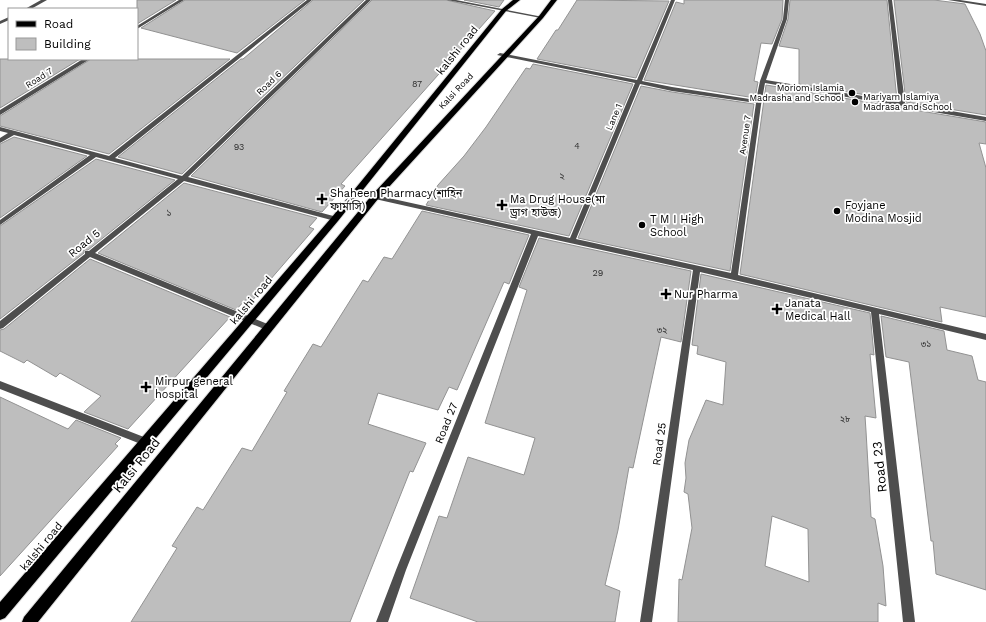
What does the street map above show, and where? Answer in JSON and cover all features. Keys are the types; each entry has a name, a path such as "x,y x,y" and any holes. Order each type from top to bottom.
{"main road":[{"name":"kalshi road","path":"0,613 335,219 504,10 517,0"},
{"name":"Kalsi Road","path":"29,622 375,197 541,17 554,0"}],"street":[{"path":"29,8 45,0"},
{"path":"138,27 182,0"},
{"path":"109,159 310,0"},
{"name":"Road 6","path":"182,179 369,0"},
{"path":"449,0 541,17"},
{"name":"Lane 1","path":"572,241 673,0"},
{"name":"Avenue 7","path":"734,277 759,102 764,82 785,20 787,0"},
{"path":"890,0 902,105"},
{"path":"950,0 986,5"},
{"path":"500,55 638,82 759,102"},
{"name":"Road 7","path":"0,113 85,60"},
{"path":"764,82 986,119"},
{"path":"0,129 335,219"},
{"path":"0,141 12,133"},
{"path":"0,223 94,155"},
{"name":"Road 5","path":"0,326 88,253 182,179"},
{"path":"375,197 734,277 986,337"},
{"name":"Road 27","path":"382,622 535,233"},
{"path":"88,253 267,328"},
{"name":"Road 25","path":"646,622 697,269"},
{"name":"Road 23","path":"875,310 909,622"},
{"path":"0,385 146,442"}],"building":[{"path":"137,0 176,0 138,23"},
{"path":"185,0 305,0 237,53 141,28"},
{"path":"313,0 364,0 182,174 118,157 241,59 243,59"},
{"path":"372,0 446,0 495,11 341,184 345,186 322,212 191,176"},
{"path":"464,0 504,0 499,7"},
{"path":"577,0 669,1 636,78 537,59"},
{"path":"684,0 783,0 782,19 772,44 761,43 754,81 758,82 755,98 644,80 676,2 684,4"},
{"path":"790,0 887,0 897,100 799,84 799,49 779,46 788,19"},
{"path":"894,0 934,0 965,4 980,34 986,51 986,115 906,102"},
{"path":"0,59 78,60 0,108"},
{"path":"230,59 109,154 0,126 0,116 89,60"},
{"path":"533,64 633,84 569,236 426,205 438,185 464,156 486,127 526,68 530,69"},
{"path":"766,85 986,122 986,144 979,143 986,168 986,317 940,307 942,322 740,274"},
{"path":"641,86 754,104 730,271 578,238"},
{"path":"14,137 87,156 0,218 0,144"},
{"path":"96,159 175,180 88,250 84,250 84,253 0,319 0,226"},
{"path":"184,183 317,218 309,227 314,229 251,302 245,300 236,310 98,253"},
{"path":"422,211 529,235 509,284 504,282 457,390 449,387 438,410 378,393 368,424 426,443 413,472 410,471 350,622 131,622 177,548 172,546 197,507 203,510 242,448 252,451 287,392 284,391 313,344 321,347 363,280 368,282 384,257 392,259"},
{"path":"539,238 691,271 681,342 661,337 633,468 629,467 618,530 605,585 620,591 615,622 478,622 410,598 439,516 447,518 468,457 524,475 535,438 485,423 527,290 519,287"},
{"path":"90,259 230,317 128,429 84,412 101,396 60,373 56,377 27,360 24,363 0,351 0,330 4,329"},
{"path":"701,274 870,313 874,355 870,354 876,418 865,416 871,517 875,519 883,566 886,606 878,603 878,622 678,622 679,579 682,580 692,528 688,494 684,492 686,478 685,463 689,440 706,400 723,405 726,362 697,354 698,346 692,345","holes":["772,516 808,529 809,582 765,566"]},
{"path":"881,316 944,331 947,350 972,356 978,380 986,382 986,590 936,574 909,362 886,357"},
{"path":"0,397 68,429 76,420 121,438 115,444 118,446 0,576"}],"place":[{"name":"Moriom Islamia Madrasha and School","path":"852,93"},
{"name":"Mariyam Islamiya Madrasa and School","path":"855,102"},
{"name":"Shaheen Pharmacy(শাহিন ফার্মাসি)","path":"322,199"},
{"name":"Ma Drug House(মা ড্রাগ হাউজ)","path":"502,205"},
{"name":"Foyjane Modina Mosjid","path":"837,211"},
{"name":"T M I High School","path":"642,225"},
{"name":"Nur Pharma","path":"666,294"},
{"name":"Janata Medical Hall","path":"777,309"},
{"name":"Mirpur general hospital","path":"146,387"}]}
